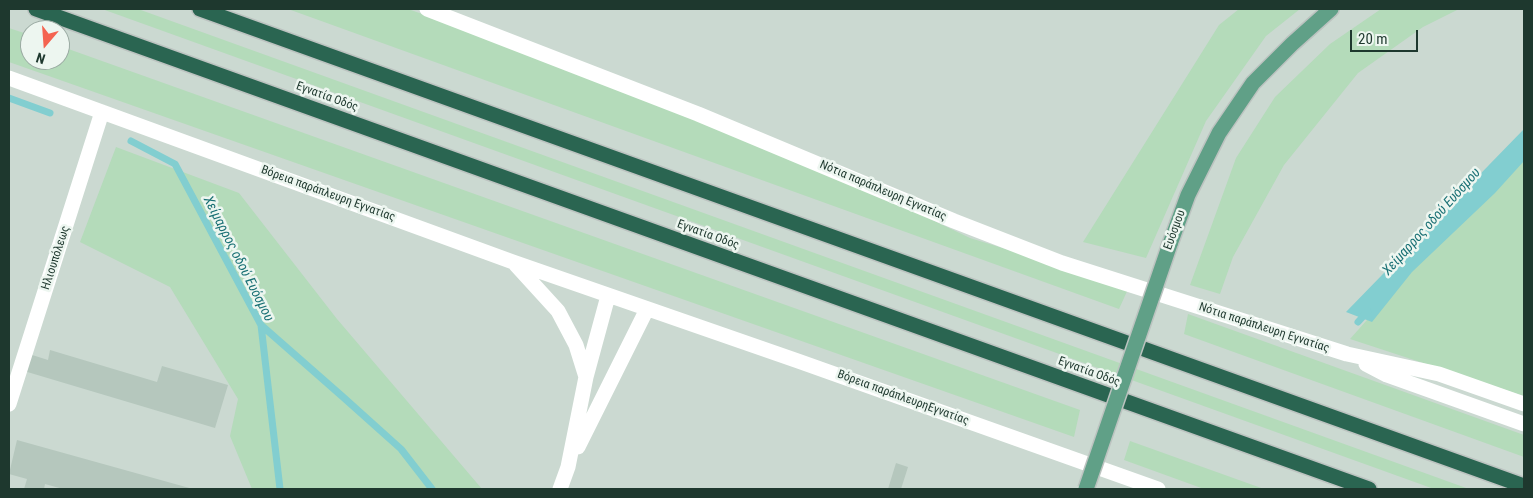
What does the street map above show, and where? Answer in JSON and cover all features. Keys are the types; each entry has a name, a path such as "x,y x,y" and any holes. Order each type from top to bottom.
{"highway":[{"name":"Εγνατία Οδός","path":"36,9 1369,489"},
{"path":"200,9 1524,486"}],"main road":[{"name":"Ευόσμου","path":"1086,489 1188,195 1219,133 1253,83 1331,9"}],"street":[{"name":"Νότια παράπλευρη Εγνατίας","path":"427,9 698,114 954,221 1062,263 1347,354 1439,374 1524,404"},
{"name":"Βόρεια παράπλευρη Εγνατίας","path":"9,78 647,309"},
{"name":"Ηλιουπόλεως","path":"9,404 102,112"},
{"path":"513,262 558,311 576,345 586,377"},
{"path":"568,467 586,377 608,296"},
{"path":"560,489 568,467 647,309"},
{"name":"Βόρεια παράπλευρηΕγνατίας","path":"647,309 1158,489"},
{"name":"Νότια παράπλευρη Εγνατίας","path":"1347,354 1387,375 1524,424"}],"shaded area":[{"path":"9,9 1524,9 1524,489 9,489"}],"green space":[{"path":"102,9 138,9 1469,489 1434,489"},
{"path":"288,9 408,9 721,119 970,238 1129,287 1119,309"},
{"path":"1239,9 1300,9 1266,36 1206,121 1146,258 1083,242 1219,25"},
{"path":"1381,9 1459,9 1423,27 1358,73 1284,165 1233,257 1220,294 1190,285 1236,158 1275,97 1330,44"},
{"path":"9,28 20,32 20,66 9,62"},
{"path":"70,50 1080,410 1074,437 32,70 70,70"},
{"path":"1524,144 1524,396 1350,339"},
{"path":"116,147 239,193 337,319 482,489 252,489 230,436 238,399 170,287 80,242"},
{"path":"1188,314 1524,435 1524,457 1184,334"},
{"path":"1130,441 1264,489 1204,489 1124,460"}],"water":[{"path":"1524,129 1524,161 1495,193 1412,272 1372,322 1346,312"}],"building":[{"path":"50,350 157,382 162,366 228,385 215,428 24,371 29,354 48,360"},
{"path":"17,440 193,489 63,489 45,484 44,489 24,489 27,479 9,474"},
{"path":"896,463 908,467 901,489 888,489"}],"waterway":[{"path":"9,98 50,113"},
{"name":"Χείμαρρος οδού Ευόσμου","path":"131,141 175,164 261,325 280,489"},
{"name":"Χείμαρρος οδού Ευόσμου","path":"1358,322 1368,311"},
{"path":"261,325 401,449 432,489"}]}
